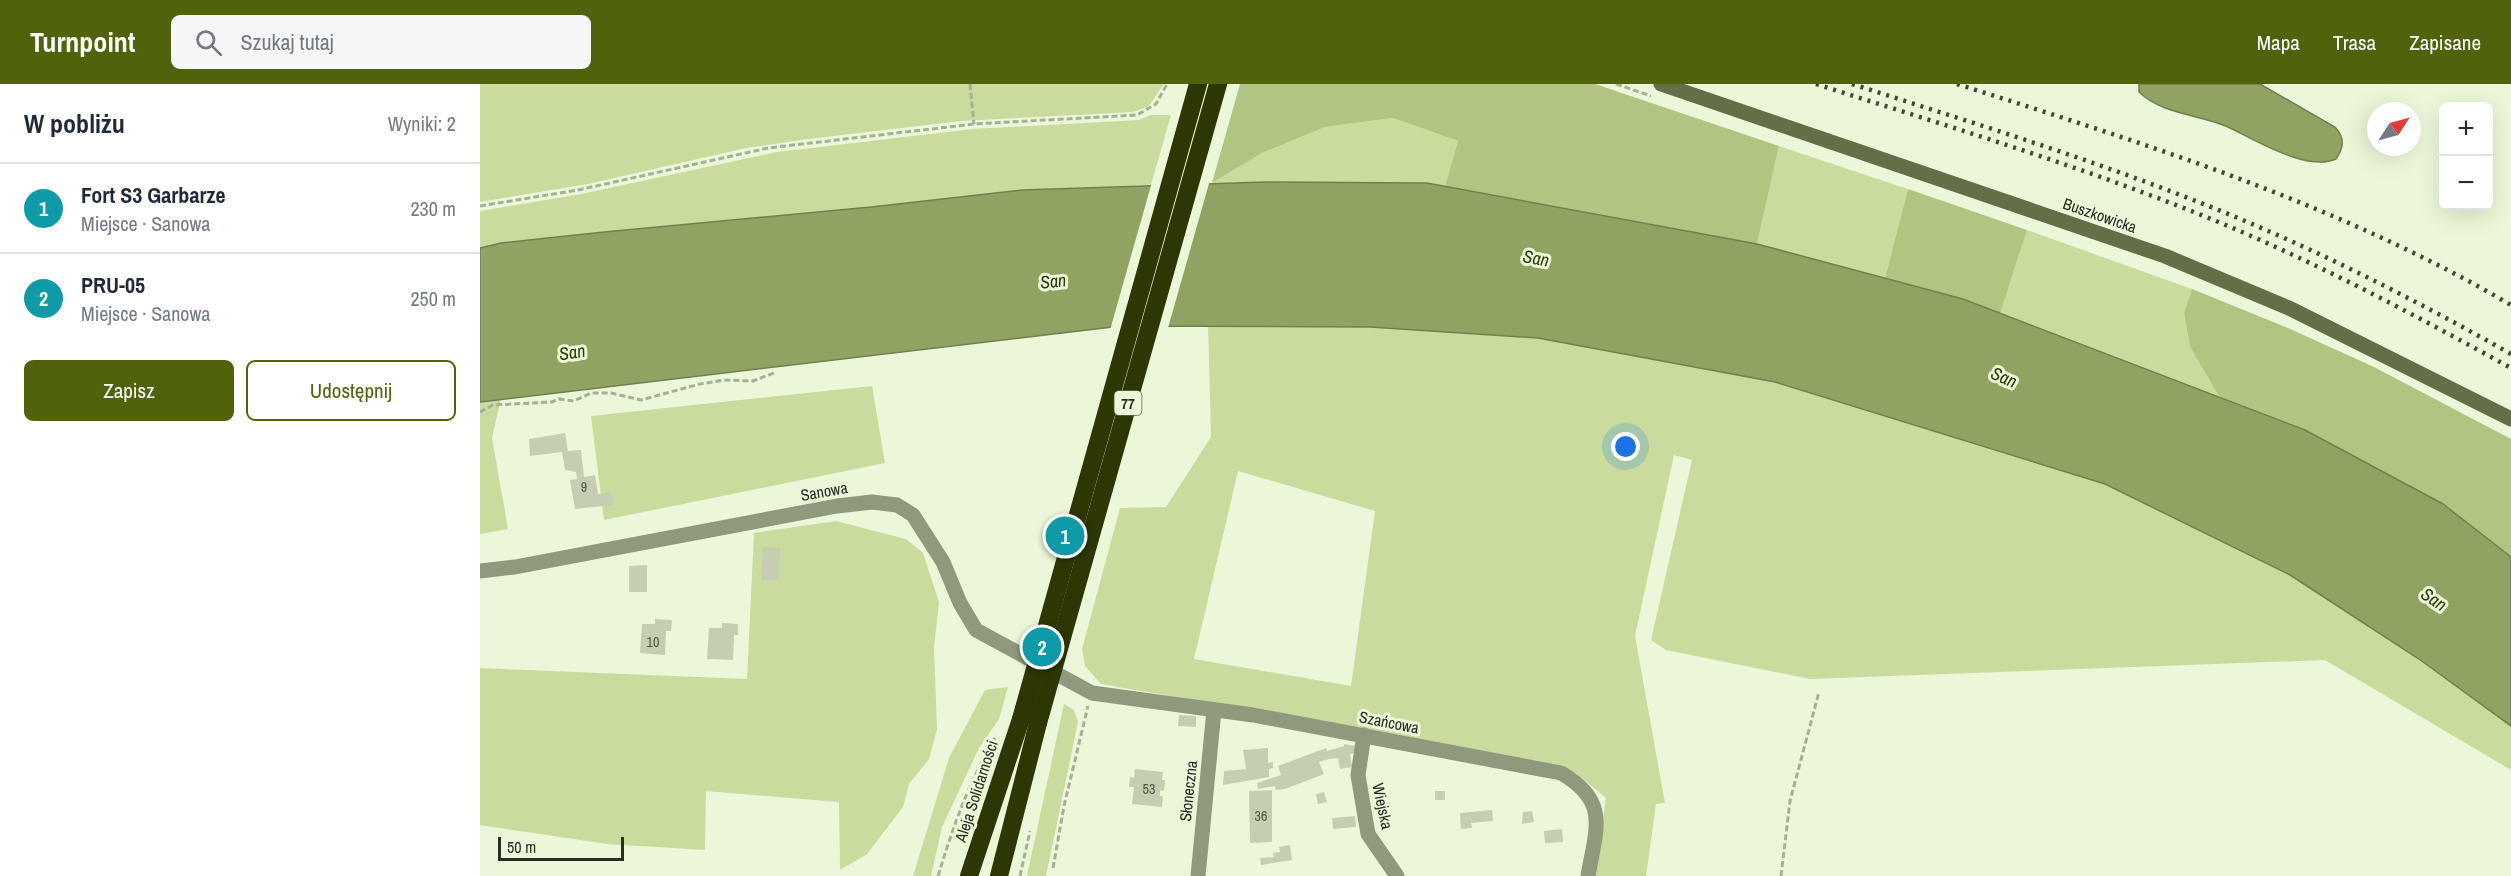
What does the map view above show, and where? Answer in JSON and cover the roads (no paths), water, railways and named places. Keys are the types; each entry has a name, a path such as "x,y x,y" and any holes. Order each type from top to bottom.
{"highway":[{"name":"77","path":"999,876 1029,721 1198,84"},
{"name":"77","path":"1029,721 1218,84"},
{"name":"Aleja Solidarności","path":"969,876 1029,721"}],"street":[{"name":"Buszkowicka","path":"1661,92 2165,256 2291,309 2511,419"},
{"name":"Sanowa","path":"480,571 515,567 837,506 872,502 897,505 913,515 928,535 943,562 960,603 976,630 1092,693"},
{"name":"Szańcowa","path":"1092,693 1214,710 1364,735 1561,773 1581,784 1591,798 1598,816 1588,876"},
{"name":"Słoneczna","path":"1198,876 1214,710"},
{"name":"Wiejska","path":"1364,735 1358,775 1368,834 1397,876"}],"water":[{"path":"2139,84 2260,84 2335,127 2342,139 2341,150 2336,159 2324,162 2296,158 2228,127 2159,105 2139,92"},
{"name":"San","path":"1265,182 1427,183 1757,244 1963,299 2305,430 2443,504 2511,557 2511,726 2419,659 2290,575 2105,484 1775,382 1538,338 1370,327 1121,326 480,402 480,248 501,243 1022,190"}],"railway":[{"path":"1816,84 2045,158 2224,224 2349,282 2511,368"},
{"path":"1852,84 2147,182 2230,215 2353,270 2511,354"},
{"path":"1957,84 2240,179 2378,236 2446,269 2511,305"}],"place":[{"name":"Fort S3 Garbarze","path":"1065,536"},
{"name":"PRU-05","path":"1042,647"}]}
